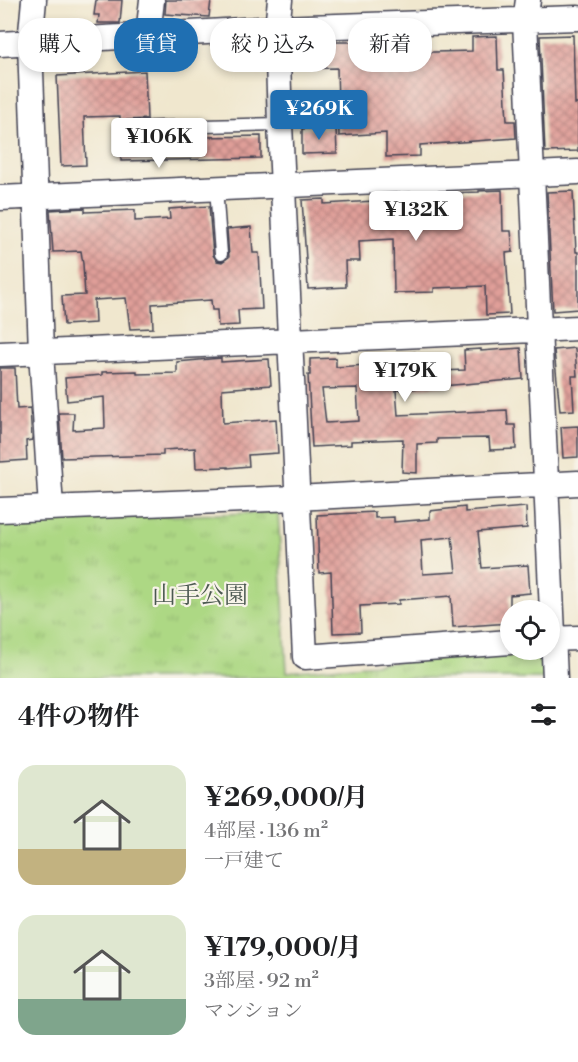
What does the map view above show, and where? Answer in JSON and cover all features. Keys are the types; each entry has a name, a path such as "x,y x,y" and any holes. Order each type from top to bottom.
{"street":[{"path":"32,18 34,0"},
{"path":"150,18 152,0"},
{"path":"278,18 280,0"},
{"path":"336,24 526,10 578,18"},
{"path":"526,10 548,485 550,600"},
{"path":"0,44 18,43"},
{"path":"31,72 41,352 51,508"},
{"path":"278,72 305,657 500,643"},
{"path":"0,198 578,172"},
{"path":"0,354 290,339 578,328"},
{"path":"0,510 296,498 578,483"},
{"path":"560,639 578,638"},
{"path":"553,660 555,678"}],"lane":[{"path":"126,128 280,124"},
{"path":"216,188 221,254"}],"green space":[{"name":"山手公園","path":"278,512 287,672 432,659 500,656 500,660 543,660 544,678 0,678 0,522"}],"building":[{"path":"96,0 122,0 120,18 114,18 114,23 102,23 99,15 94,15"},
{"path":"166,0 211,0 209,17 165,14"},
{"path":"573,35 575,104 578,104 578,151 545,152 540,36"},
{"path":"497,36 498,70 504,70 507,121 515,121 516,138 420,145 420,156 386,157 386,133 339,136 336,42 348,42 348,72 432,72 432,52 472,51 472,37"},
{"path":"145,72 147,119 120,122 120,116 84,117 86,165 61,166 57,76"},
{"path":"336,128 337,153 302,154 302,129"},
{"path":"121,134 147,136 147,138 261,136 261,158 121,161"},
{"path":"502,190 503,231 511,231 513,252 506,253 510,314 486,315 485,286 434,288 434,292 394,293 393,239 359,241 360,261 345,261 346,287 308,289 302,200 324,199 324,204 391,200 391,195"},
{"path":"573,191 576,252 578,252 578,309 553,311 547,192"},
{"path":"209,206 213,255 217,261 222,262 229,257 227,229 251,227 253,253 259,253 262,309 238,310 239,325 218,326 217,310 212,310 211,300 152,304 153,328 130,329 126,298 94,300 95,323 64,325 62,296 85,295 83,264 81,251 53,252 50,210 85,208 85,212 135,210 135,221 170,219 169,209"},
{"path":"521,348 523,379 396,390 398,415 507,410 508,425 515,425 516,449 490,450 489,438 437,439 437,443 417,444 417,473 402,472 403,439 351,441 351,445 312,447 308,375 310,375 310,359 336,358 336,367 399,363 398,354 415,352 416,372 465,370 464,350 481,349 481,351","holes":["357,388 359,421 326,423 322,389"]},
{"path":"575,348 577,376 572,376 574,410 560,411 554,350"},
{"path":"221,358 221,362 269,359 271,385 222,389 223,423 276,419 278,453 248,455 249,466 228,468 196,468 195,448 163,450 163,455 62,458 59,413 74,413 73,430 105,428 104,397 67,401 65,378 102,375 102,372 177,373 177,362"},
{"path":"0,368 15,368 17,409 30,408 32,440 26,441 27,460 0,462"},
{"path":"578,426 578,457 563,458 561,427"},
{"path":"465,507 465,512 526,507 527,528 478,532 482,568 528,565 530,593 510,595 510,600 500,600 500,624 453,627 451,596 399,600 399,604 360,606 361,632 333,633 331,572 319,573 317,515 375,512 375,518 394,517 394,522 430,519 430,511","holes":["452,537 456,572 423,574 421,540"]}]}
